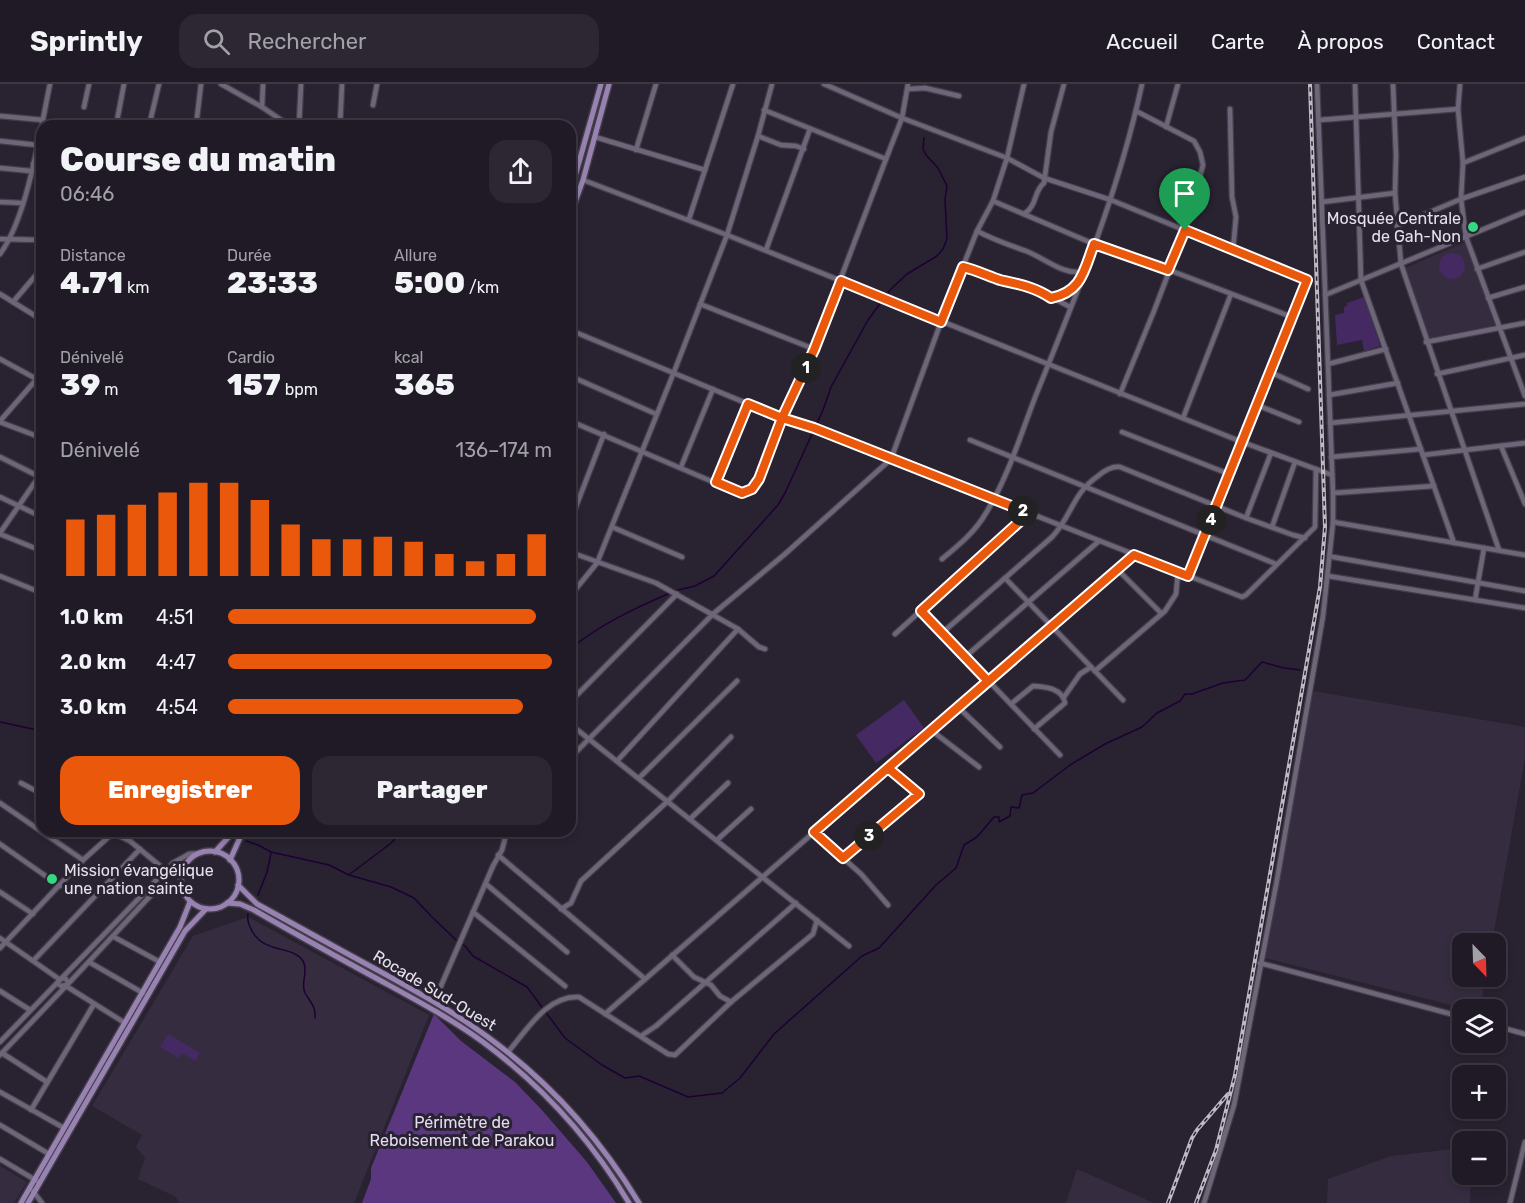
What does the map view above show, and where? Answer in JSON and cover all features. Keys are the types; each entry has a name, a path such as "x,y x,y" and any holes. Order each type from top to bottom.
{"main road":[{"path":"576,173 601,84"},
{"path":"576,199 609,84"},
{"path":"214,852 228,837"},
{"path":"230,860 240,837"},
{"path":"214,852 230,860 237,870 238,885 233,897 227,903 215,909 206,909 190,902 184,894 181,885 183,870 191,859 201,853 214,852"},
{"name":"Rocade Sud-Ouest","path":"238,885 257,904 434,1002 508,1052 542,1082 577,1118 614,1164 639,1203"},
{"path":"37,1181 49,1154 184,919 190,902"},
{"name":"Rocade Sud-Ouest","path":"227,903 236,903 254,910 407,995 483,1042 527,1079 566,1117 598,1156 629,1203"},
{"path":"21,1203 32,1190 185,931 206,909"},
{"path":"28,1203 32,1190"}],"street":[{"path":"0,116 43,120 50,84 45,84"},
{"path":"84,107 89,84"},
{"path":"117,120 124,84"},
{"path":"150,120 159,84"},
{"path":"197,120 201,84"},
{"path":"221,84 281,120"},
{"path":"262,107 263,84"},
{"path":"299,120 301,84"},
{"path":"340,120 342,84"},
{"path":"374,105 377,84"},
{"path":"636,150 656,84"},
{"path":"689,219 733,84"},
{"path":"576,585 597,562 674,372 727,235 772,84"},
{"path":"826,84 902,118 1007,158 1044,178 1111,200 1307,280 1188,576"},
{"path":"576,751 713,614 891,459 941,322 977,231 993,201 1007,158 1024,84"},
{"path":"1024,214 1034,205 1044,178 1051,132 1064,84"},
{"path":"942,559 975,529 999,491 1014,458 1111,200 1142,84"},
{"path":"1166,127 1178,84"},
{"path":"1204,1203 1234,1105 1314,672 1328,576 1333,522 1332,475 1317,84"},
{"path":"1355,84 1361,280 1454,543"},
{"path":"1393,84 1395,193 1401,264 1499,550"},
{"path":"1460,84 1458,109 1462,163 1461,199 1466,237 1525,396"},
{"path":"576,423 739,493 752,489 759,479 782,418 814,350 841,281 902,118 908,86 959,96"},
{"path":"1230,109 1232,197 1236,217 1233,249"},
{"path":"1318,120 1458,109"},
{"path":"764,110 886,159"},
{"path":"1120,394 1185,230 1203,165 1194,141 1136,111"},
{"path":"766,250 810,129"},
{"path":"758,136 781,145 804,149"},
{"path":"595,137 705,170"},
{"path":"1462,163 1525,138"},
{"path":"0,141 36,145"},
{"path":"0,254 10,241 36,150"},
{"path":"0,168 31,171"},
{"path":"1397,226 1461,199 1525,177"},
{"path":"583,180 689,219 1120,394 1332,475"},
{"path":"1322,202 1395,193"},
{"path":"993,201 1094,244 1292,317"},
{"path":"0,202 22,203"},
{"path":"1325,295 1525,212"},
{"path":"977,231 1070,272 1084,271"},
{"path":"0,239 36,240"},
{"path":"1477,269 1525,252"},
{"path":"963,267 1042,292 1070,307"},
{"path":"13,302 36,275"},
{"path":"1051,298 1059,297 1080,283"},
{"path":"1488,298 1525,287"},
{"path":"0,294 36,316"},
{"path":"1183,418 1231,294"},
{"path":"700,304 814,350"},
{"path":"1426,342 1525,322"},
{"path":"576,332 782,418 814,428 1244,597 1315,527 1316,469"},
{"path":"1328,364 1386,349"},
{"path":"1437,374 1525,355"},
{"path":"0,359 36,379 0,422 36,436"},
{"path":"1270,372 1308,389"},
{"path":"576,379 656,414"},
{"path":"1329,395 1398,383"},
{"path":"681,467 713,389"},
{"path":"716,482 748,404"},
{"path":"1330,423 1525,404"},
{"path":"1257,405 1299,422"},
{"path":"1122,432 1229,474"},
{"path":"576,506 604,434"},
{"path":"970,440 1276,564"},
{"path":"1423,455 1525,443"},
{"path":"1501,446 1525,504"},
{"path":"1331,457 1421,449"},
{"path":"1246,518 1271,453"},
{"path":"0,457 36,473"},
{"path":"1272,527 1295,462"},
{"path":"942,633 1062,526 1072,502 1085,486 1114,466 1120,466 1293,536 1305,538"},
{"path":"36,482 0,533 36,548"},
{"path":"1332,493 1434,486"},
{"path":"0,497 36,514"},
{"path":"895,634 1029,513"},
{"path":"1333,522 1525,555"},
{"path":"612,527 682,557"},
{"path":"966,657 1099,541"},
{"path":"1475,600 1484,548"},
{"path":"576,554 656,583 738,629 759,647 765,649"},
{"path":"605,1014 1134,555"},
{"path":"1333,557 1525,591"},
{"path":"1117,569 1161,614"},
{"path":"1064,697 1080,674 1093,669 1161,614 1176,594 1178,572"},
{"path":"1328,576 1525,608"},
{"path":"0,577 36,592"},
{"path":"1005,579 1123,700"},
{"path":"576,696 677,594"},
{"path":"921,611 1060,755"},
{"path":"617,761 738,629"},
{"path":"639,778 737,681"},
{"path":"1011,704 1033,686 1056,690 1064,697 1065,703 1034,729"},
{"path":"958,706 1000,747"},
{"path":"576,729 849,946"},
{"path":"931,730 979,767"},
{"path":"561,909 571,903 581,881 668,801 731,737"},
{"path":"843,858 919,794 888,768"},
{"path":"21,783 36,791"},
{"path":"690,819 728,783"},
{"path":"0,803 36,827"},
{"path":"717,840 751,809"},
{"path":"814,832 843,858 888,905"},
{"path":"50,837 84,860"},
{"path":"0,948 108,837"},
{"path":"122,837 165,870"},
{"path":"434,1002 506,837"},
{"path":"0,844 60,886"},
{"path":"34,960 140,849"},
{"path":"0,1042 172,863 183,856 201,853"},
{"path":"498,855 645,979"},
{"path":"486,884 567,952"},
{"path":"48,1082 1,1054 156,891 169,887 184,894"},
{"path":"0,892 33,914"},
{"path":"641,1036 656,1026 796,903"},
{"path":"473,912 565,986"},
{"path":"508,1052 541,1014 558,1000 579,997 668,1054 675,1054 731,1002 813,934 817,920"},
{"path":"114,937 160,962"},
{"path":"0,938 59,979"},
{"path":"672,955 694,977 711,985 720,996 731,1002"},
{"path":"89,962 143,993"},
{"path":"1260,963 1452,1014"},
{"path":"59,979 59,985 66,986 125,1023"},
{"path":"1,994 30,1010"},
{"path":"31,1110 93,1004"},
{"path":"1506,1029 1525,1034"},
{"path":"0,1092 64,1128"},
{"path":"0,1125 49,1154"},
{"path":"1510,1203 1525,1142"},
{"path":"0,1159 37,1181"},
{"path":"32,1190 37,1203"},
{"path":"32,1190 42,1203"}],"shaded area":[{"path":"1465,242 1495,325 1428,338 1405,268"},
{"path":"1452,253 1461,257 1465,266 1461,275 1452,279 1443,275 1439,266 1443,257"},
{"path":"1364,297 1380,346 1364,351 1362,340 1337,345 1335,315 1344,313 1347,303"},
{"path":"1313,691 1525,727 1525,758 1494,933 1452,933 1452,987 1484,987 1482,999 1452,999 1452,1005 1265,958"},
{"path":"904,700 924,728 876,763 856,735"},
{"path":"248,917 429,1015 354,1203 179,1203 176,1197 138,1179 145,1158 136,1147 142,1135 92,1106 193,936"},
{"path":"168,1034 200,1053 195,1061 182,1053 179,1058 160,1047"},
{"path":"1452,1149 1452,1185 1471,1185 1470,1203 1327,1203 1328,1179 1391,1156"},
{"path":"0,1166 27,1182 14,1203 0,1203"},
{"path":"1077,1169 1154,1203 1066,1203"}],"green space":[{"name":"Périmètre de Reboisement de Parakou","path":"434,1014 461,1041 515,1082 541,1109 587,1162 616,1203 362,1203 371,1179 371,1168"}],"waterway":[{"path":"674,591 695,586 714,576 778,505 823,410 831,387 868,320 890,290 907,274 937,256 943,249 947,239 945,199 947,186 938,168 923,149 924,138"},
{"path":"576,645 618,618 670,593"},
{"path":"246,841 271,852 329,865 349,875 391,887 414,898 473,956 527,987 565,1038 602,1065 625,1078 639,1076 688,1097 722,1093 740,1078 774,1034 862,956 879,948 936,885 956,868 964,845 977,837 994,817 999,817 999,822 1010,816 1011,807 1019,808 1022,795 1033,793 1070,765 1105,744 1142,727 1157,713 1180,701 1185,694 1192,694 1223,683 1245,680 1262,662 1300,670"},
{"path":"0,722 36,730"},
{"path":"350,874 397,837"},
{"path":"258,895 271,853"},
{"path":"248,914 249,925 257,938 264,943 292,953 303,961 305,965 303,985 314,1007 315,1018"}],"railway":[{"path":"1196,1203 1216,1150 1235,1075 1320,587 1325,527 1310,84"},
{"path":"1168,1203 1192,1138 1228,1094"}],"place":[{"name":"Mosquée Centrale de Gah-Non","path":"1473,227"},
{"name":"Mission évangélique une nation sainte","path":"52,879"}],"route":[{"path":"1185,230 1168,270 1094,244 1080,283 1059,297 1051,298 1042,292 1017,283 963,267 941,322 841,281 814,350 782,418 759,479 752,489 739,493 716,482 748,404 782,418 814,428 1029,513 921,611 988,681 814,832 843,858 919,794 888,768 1134,555 1188,576 1307,280 1185,230"}]}
